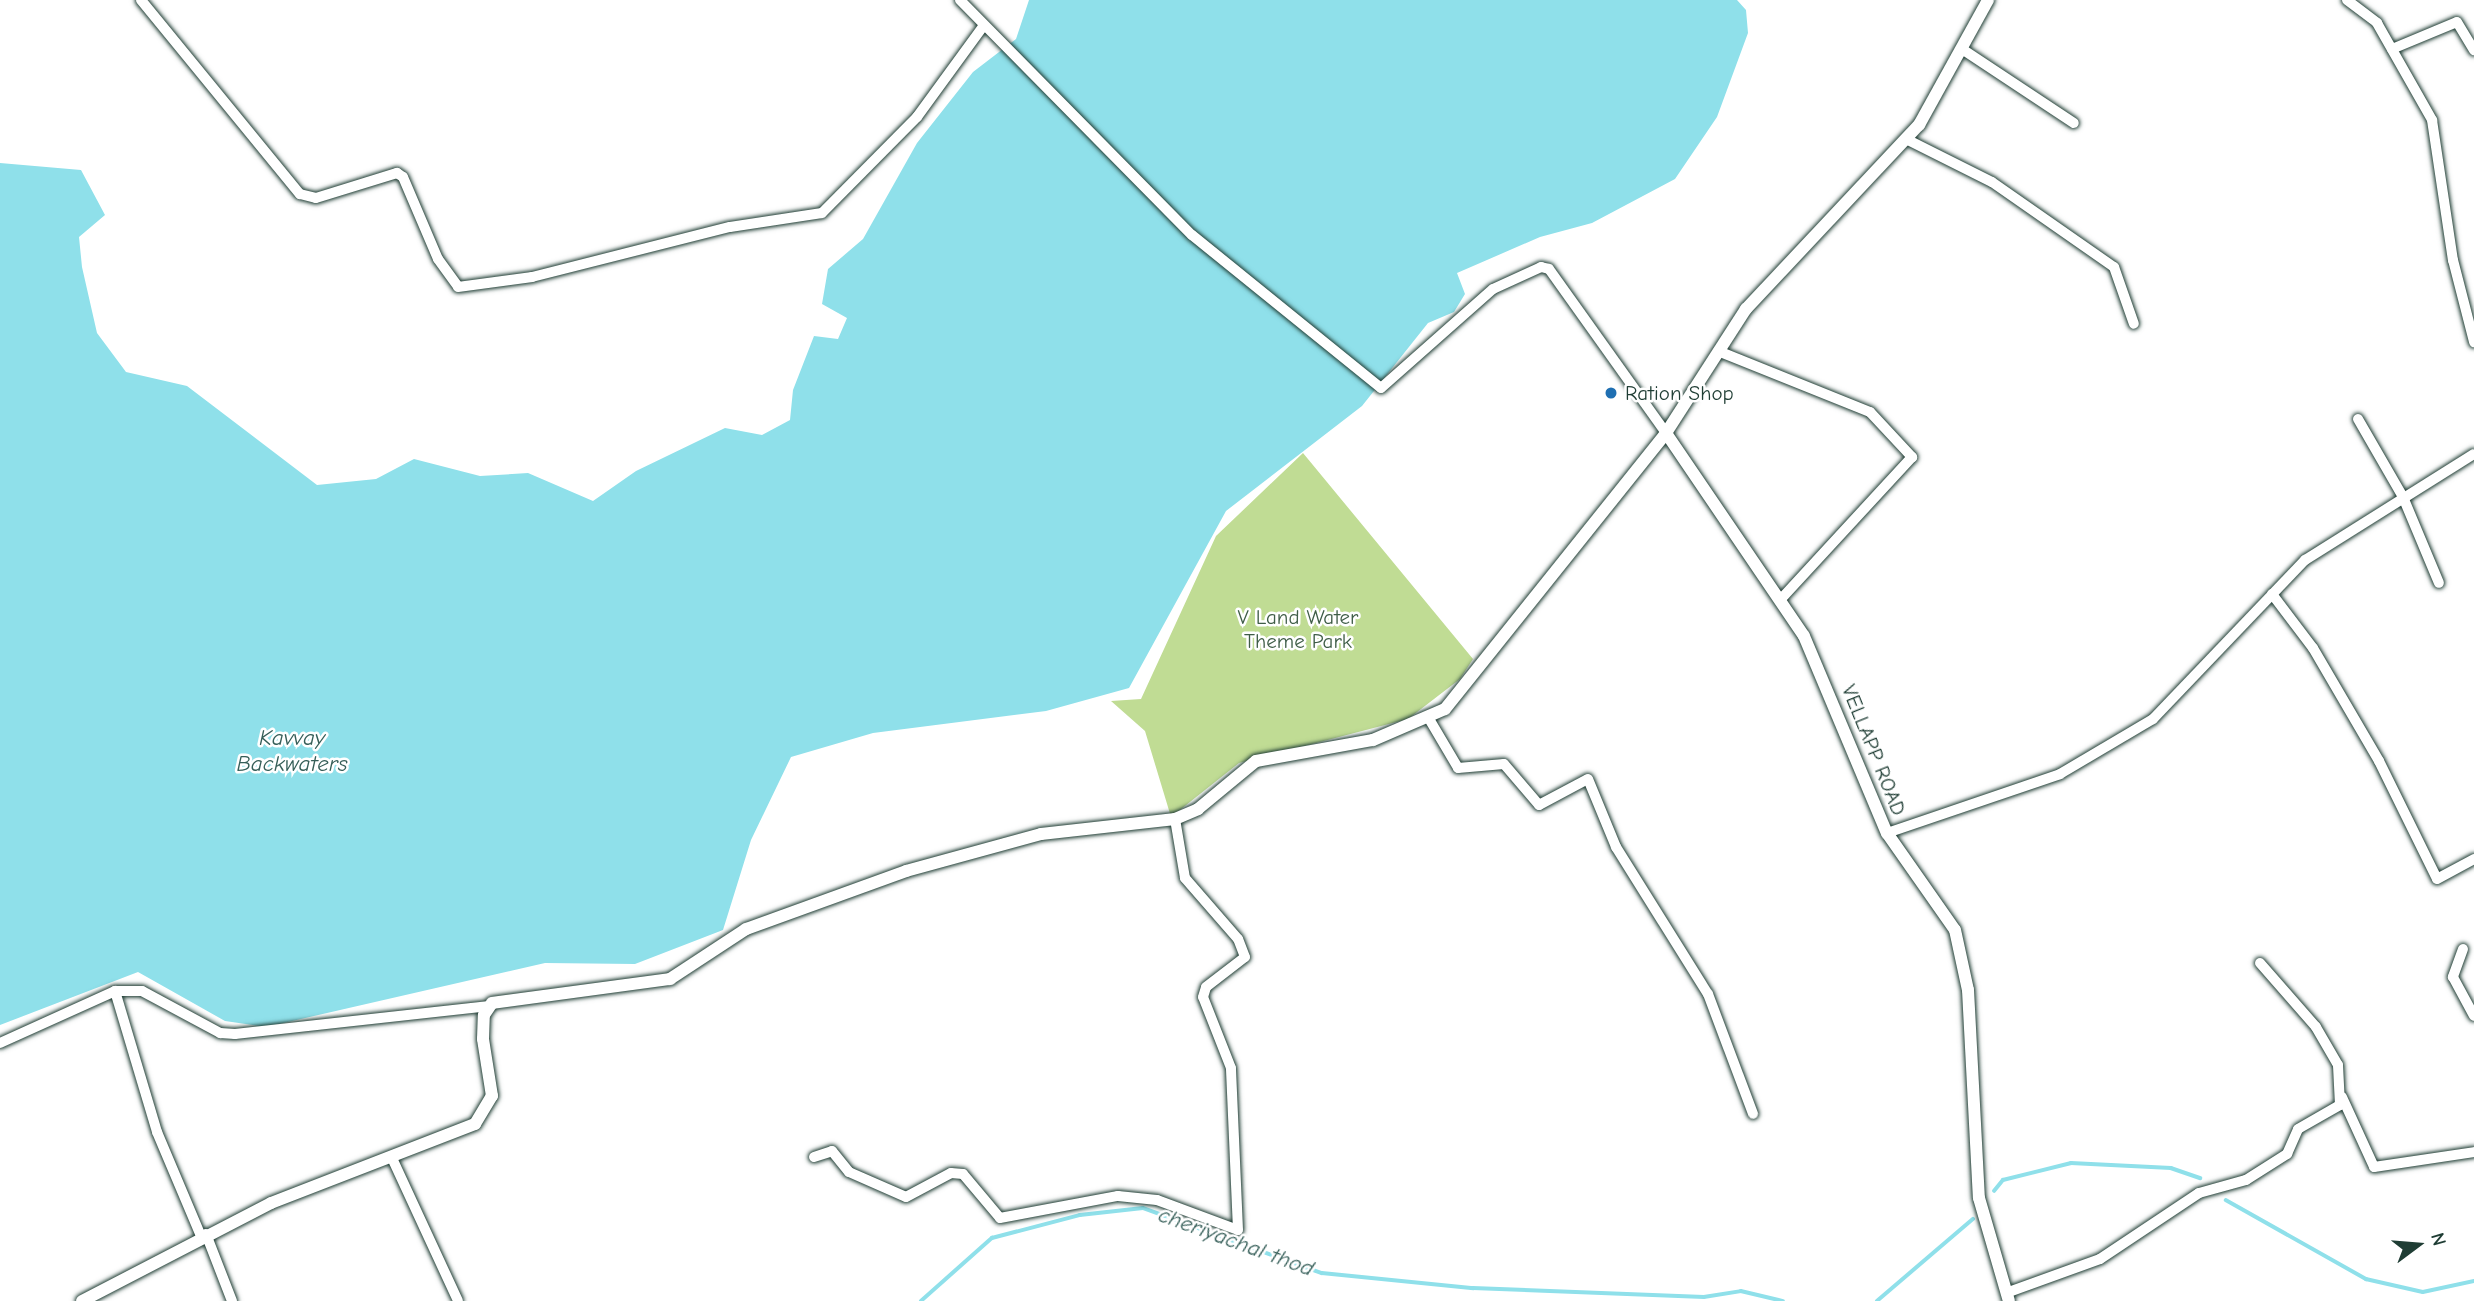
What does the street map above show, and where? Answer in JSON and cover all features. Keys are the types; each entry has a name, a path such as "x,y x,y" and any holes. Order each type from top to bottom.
{"main road":[{"path":"86,1300 204,1235 475,1124 487,1110 492,1091 484,1015 489,1006 670,979 746,929 964,853 1041,834 1175,819 1198,809 1256,761 1373,740 1428,717 1474,681 1666,433 1746,309 1906,139 1962,49 1988,0"},
{"name":"VELLAPP ROAD","path":"1666,433 1780,600 1833,697 1887,833 1955,930 1968,990 1979,1198 2008,1297"}],"street":[{"path":"141,0 300,194 316,198 397,173 403,177 438,259 458,287 532,277 730,227 822,213 917,117 982,28 960,0"},
{"path":"2347,0 2377,23 2432,120 2453,260 2474,342"},
{"path":"2392,49 2457,22 2474,50"},
{"name":"VELLAPP ROAD","path":"982,28 1192,235 1381,388 1493,289 1541,267 1549,269 1666,433"},
{"path":"1962,49 2074,123"},
{"path":"1906,139 1992,182 2114,267 2134,324"},
{"path":"1717,351 1870,412 1912,457 1780,600"},
{"path":"2358,419 2403,497 2439,583"},
{"path":"1887,833 2060,774 2153,719 2305,560 2474,454"},
{"path":"2272,594 2313,648 2379,761 2437,879 2474,859"},
{"path":"1428,717 1458,768 1504,764 1539,805 1588,779 1616,848 1708,994 1753,1114"},
{"path":"814,1157 832,1152 849,1172 906,1197 951,1173 963,1174 1000,1217 1118,1196 1157,1200 1237,1230 1231,1068 1203,997 1206,987 1245,957 1238,939 1185,878 1175,819"},
{"path":"2463,949 2453,977 2474,1016"},
{"path":"2260,963 2316,1027 2338,1065 2342,1097 2374,1167 2474,1152"},
{"path":"115,991 157,1132 232,1301"},
{"path":"0,1043 115,991 142,991 220,1033 235,1034 489,1006"},
{"path":"2008,1297 2100,1259 2199,1193 2246,1180 2279,1160 2298,1129 2332,1111 2342,1097"},
{"path":"391,1158 458,1301"}],"green space":[{"name":"V Land Water Theme Park","path":"1303,453 1473,659 1460,679 1408,719 1239,763 1171,817 1145,731 1111,701 1141,699 1216,536"}],"water":[{"name":"Kavvay Backwaters","path":"1029,0 1737,0 1746,10 1748,33 1717,117 1675,179 1592,223 1540,237 1457,273 1465,294 1454,312 1428,323 1362,406 1226,511 1129,688 1046,711 873,733 791,757 751,840 723,930 635,964 545,963 266,1027 225,1021 138,972 0,1025 0,163 81,170 105,215 79,237 82,267 97,333 126,372 187,386 317,485 376,479 414,459 480,476 528,473 593,501 636,471 725,428 762,435 790,420 793,390 814,336 838,339 847,318 822,304 828,269 863,239 917,143 973,72 1016,39"}],"waterway":[{"path":"1994,1191 2003,1180 2071,1163 2171,1168 2200,1178"},
{"path":"2226,1200 2366,1279 2423,1292 2474,1281"},
{"name":"cheriyachal thod","path":"921,1301 992,1238 1080,1215 1143,1208 1322,1273 1473,1288 1704,1297 1741,1291 1783,1301"},
{"path":"1877,1301 1973,1219"}],"place":[{"name":"Ration Shop","path":"1611,393"}]}
